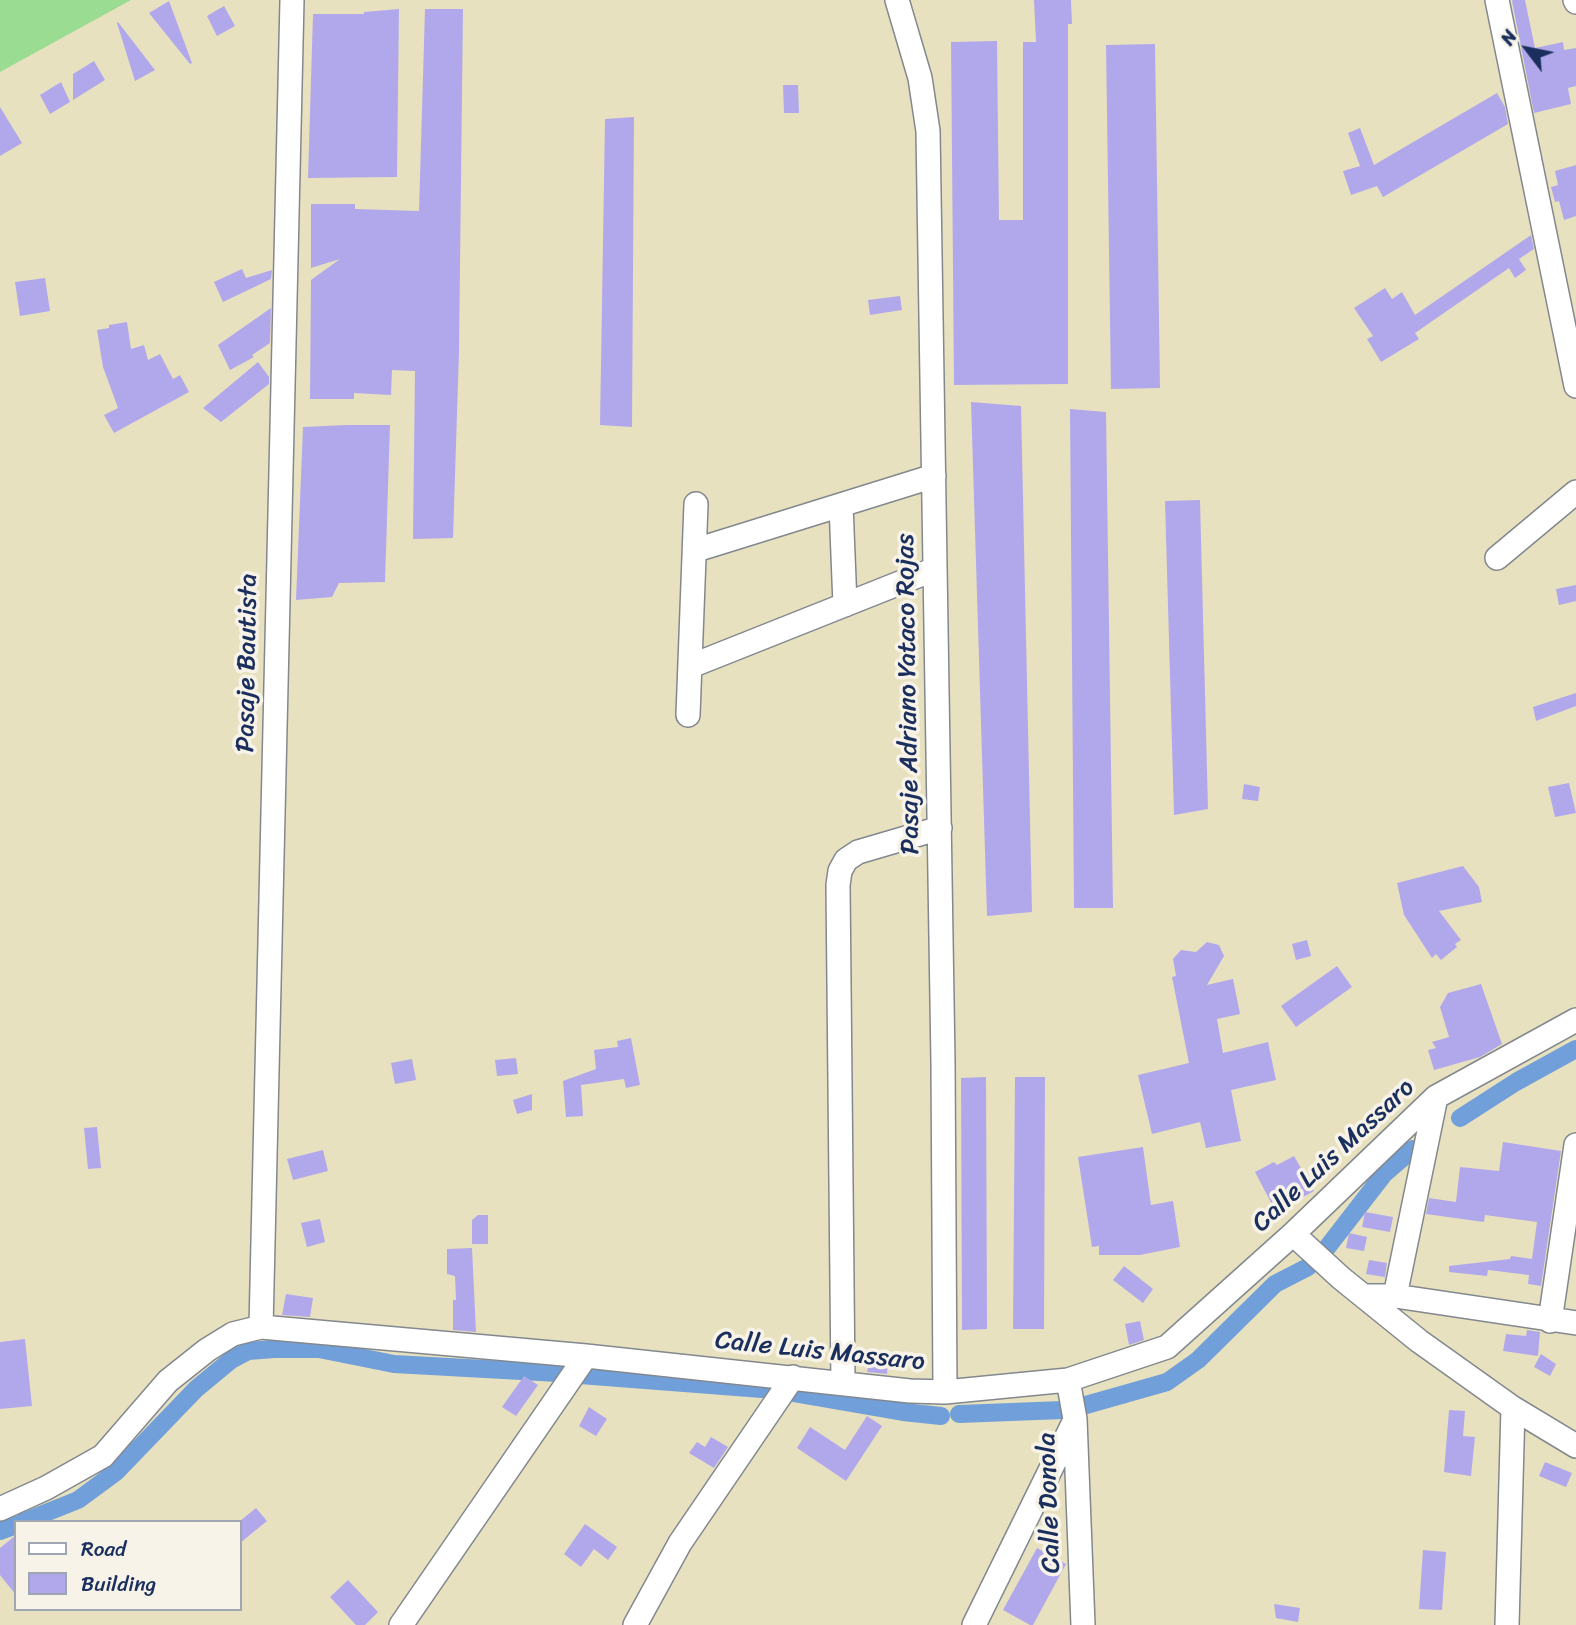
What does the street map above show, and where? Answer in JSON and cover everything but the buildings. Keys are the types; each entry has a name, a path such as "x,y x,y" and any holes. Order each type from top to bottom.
{"street":[{"name":"Pasaje Bautista","path":"261,1327 292,0"},
{"name":"Pasaje Adriano Yataco Rojas","path":"897,0 920,78 928,131 946,1392"},
{"path":"1497,0 1576,386"},
{"path":"696,550 934,476"},
{"path":"1497,558 1576,492"},
{"path":"688,715 696,504"},
{"path":"841,505 845,605"},
{"path":"691,666 935,569"},
{"path":"843,1383 840,871 846,860 858,852 940,828"},
{"name":"Calle Luis Massaro","path":"0,1508 46,1488 103,1456 168,1381 207,1350 233,1334 261,1327 586,1356 909,1391 946,1392 1068,1380 1167,1347 1293,1234 1436,1097 1576,1020"},
{"path":"1395,1296 1436,1097"},
{"path":"1550,1321 1576,1145"},
{"path":"1293,1234 1419,1341 1513,1408 1576,1446"},
{"path":"1364,1296 1395,1296 1576,1323"},
{"path":"401,1625 586,1356"},
{"path":"635,1625 680,1544 793,1377"},
{"name":"Calle Donola","path":"1068,1380 1076,1419 1083,1625"},
{"path":"1507,1625 1513,1408"},
{"path":"974,1625 1076,1419"}],"green space":[{"path":"0,0 131,0 0,72"}],"waterway":[{"path":"1460,1118 1516,1082 1576,1049"},
{"path":"1326,1249 1384,1174 1413,1149"},
{"path":"1079,1407 1167,1382 1198,1360 1275,1284 1308,1267"},
{"path":"28,1520 78,1500 116,1472 196,1389 231,1360 248,1351 319,1349 394,1364 558,1373"},
{"path":"580,1375 762,1389"},
{"path":"793,1393 941,1416"},
{"path":"959,1414 1063,1410"},
{"path":"0,1531 14,1526"}]}
